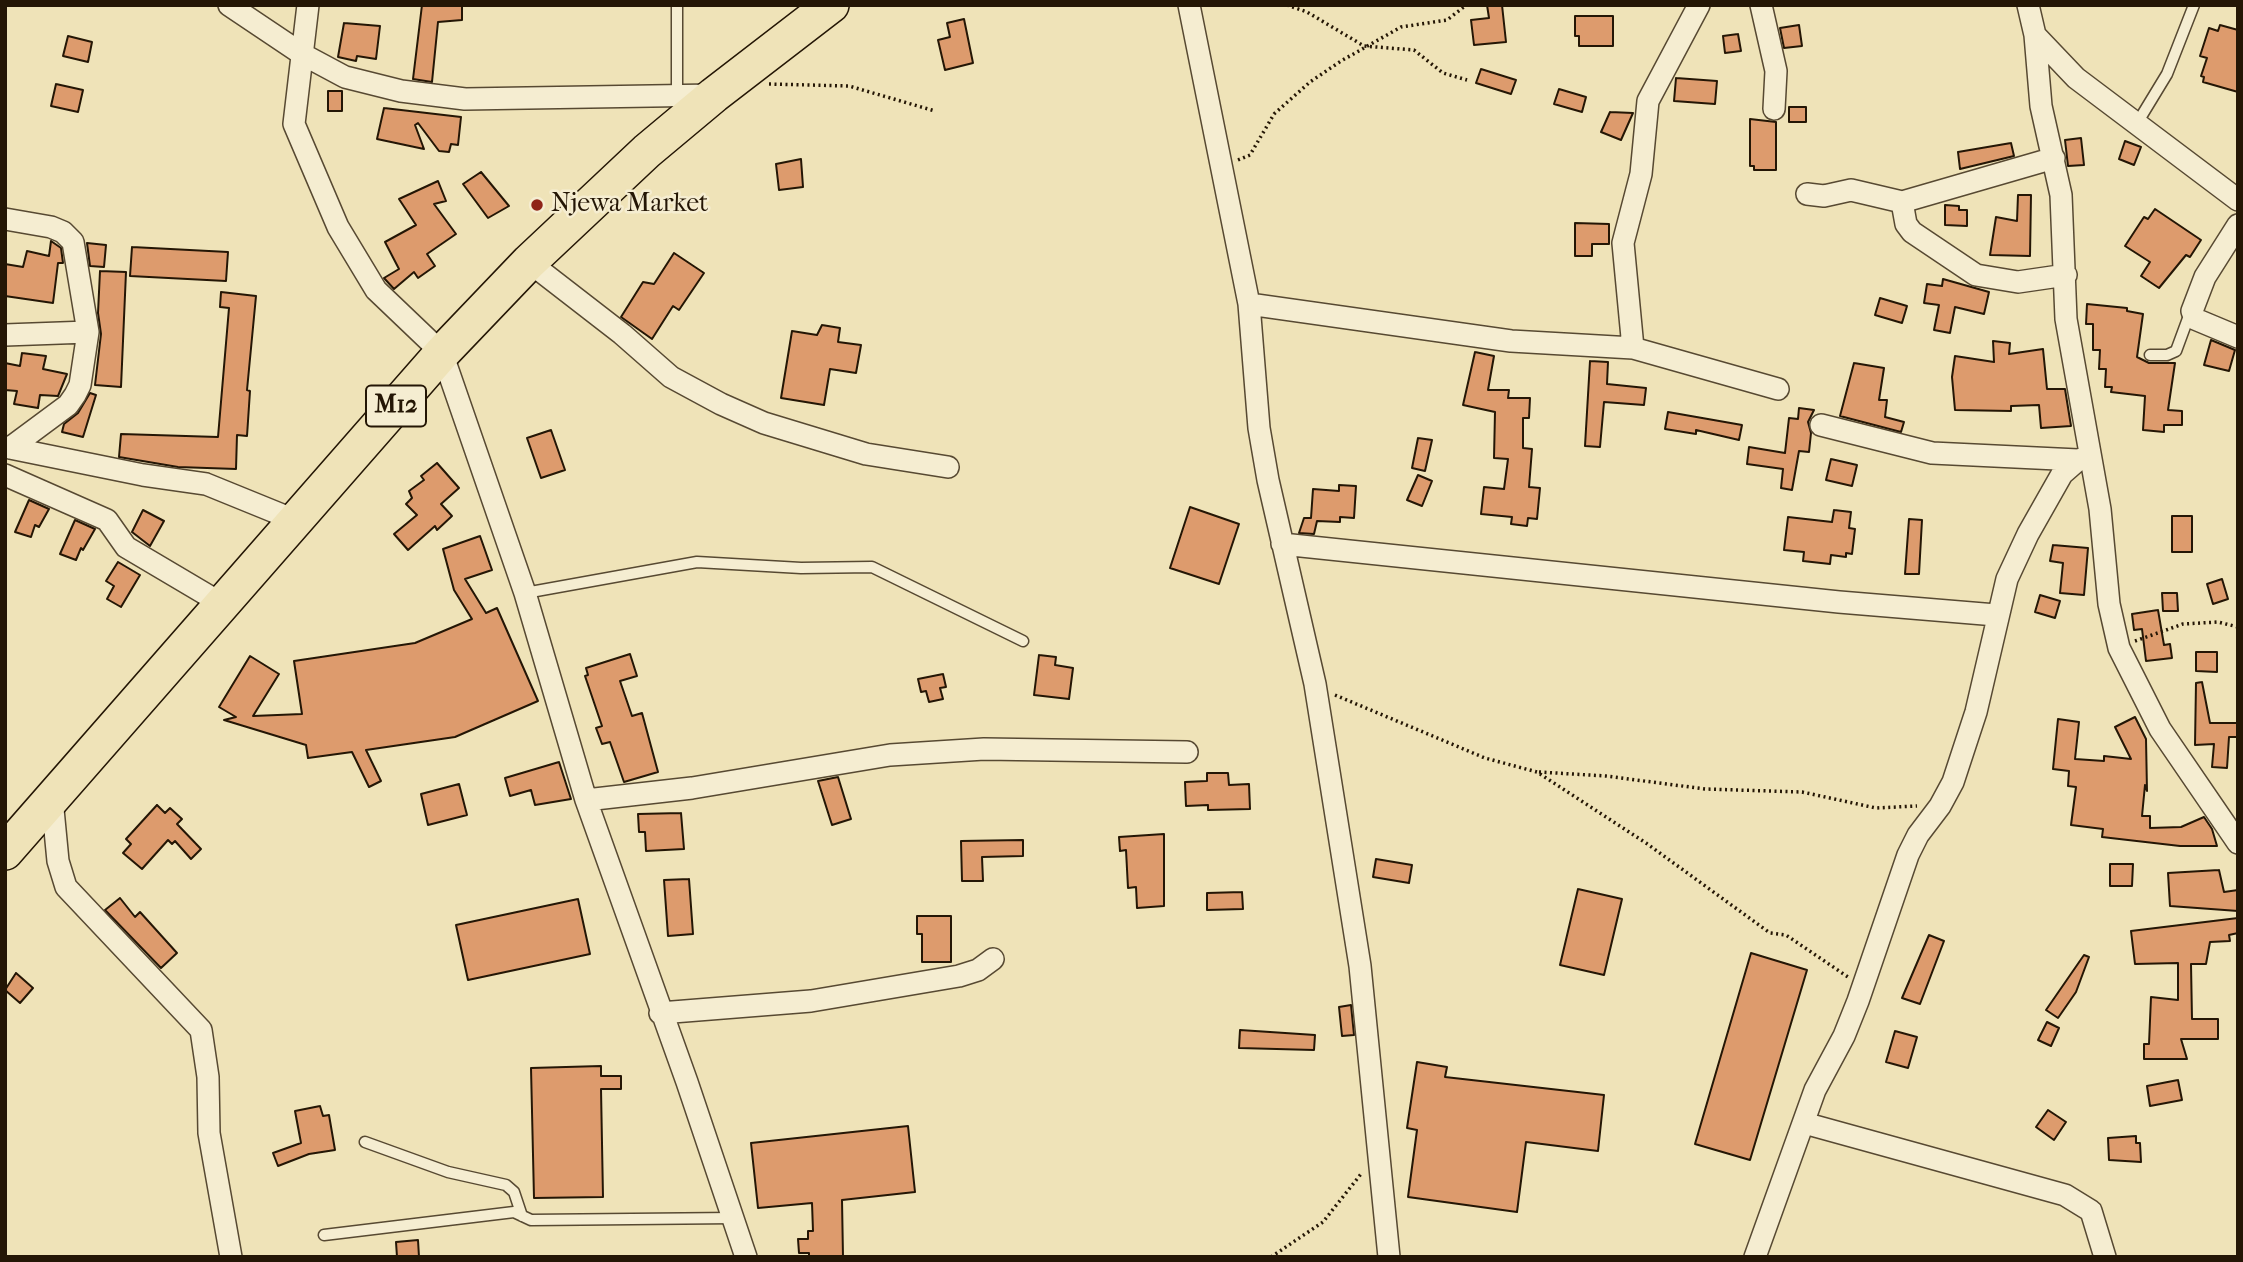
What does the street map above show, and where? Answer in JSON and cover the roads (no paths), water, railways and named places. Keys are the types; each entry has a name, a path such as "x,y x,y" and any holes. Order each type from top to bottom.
{"highway":[{"name":"M12","path":"5,852 442,353 529,262 647,151 816,12"}],"street":[{"path":"229,5 302,54 345,77 401,91 465,99 677,94 722,88"},
{"path":"308,5 294,124 338,227 376,290 442,353 525,593 586,800 746,1257"},
{"path":"1189,5 1249,304 1259,428 1282,544 1315,684 1360,967 1389,1257"},
{"path":"1633,348 1623,243 1641,174 1648,101 1699,5"},
{"path":"1761,5 1776,71 1774,109"},
{"path":"2028,5 2035,35 2041,106 2061,195 2066,319 2084,458 2100,509 2109,604 2119,648 2160,729 2238,843"},
{"path":"2035,35 2076,78 2238,200"},
{"path":"1807,194 1824,196 1851,190 1902,202 2054,158"},
{"path":"1902,202 1906,224 1912,232 1976,275 2018,282 2066,275"},
{"path":"5,219 51,227 64,232 73,242 88,332 80,385 75,395 68,405 8,447"},
{"path":"2238,225 2205,277 2192,307 2195,318 2238,338"},
{"path":"529,262 622,334 671,377 722,404 764,424 866,454 948,467"},
{"path":"1249,304 1533,344 1633,348 1778,389"},
{"path":"5,335 88,332"},
{"path":"1821,425 1932,453 2084,458"},
{"path":"8,447 143,475 206,484 297,521"},
{"path":"1755,1257 1815,1090 1844,1036 1908,855 1918,835 1954,782 1976,712 1996,615 2007,579 2028,534 2062,474 2084,458"},
{"path":"5,475 107,520 126,547 223,605"},
{"path":"1282,544 1839,602 1996,615"},
{"path":"586,800 692,788 890,755 984,749 1186,752"},
{"path":"52,799 58,861 66,887 201,1030 208,1077 209,1133 231,1257"},
{"path":"660,1013 811,1001 959,976 978,970 993,960"},
{"path":"1804,1123 2065,1195 2091,1211 2105,1257"}],"lane":[{"path":"677,5 677,94"},
{"path":"2136,125 2167,74 2194,5"},
{"path":"2150,355 2167,355 2176,351 2192,307"},
{"path":"525,593 697,562 802,568 872,567 1023,641"},
{"path":"365,1142 448,1172 506,1185 514,1192 522,1216"},
{"path":"324,1235 514,1212 531,1220 734,1218"}],"place":[{"name":"Njewa Market","path":"537,205"}]}
